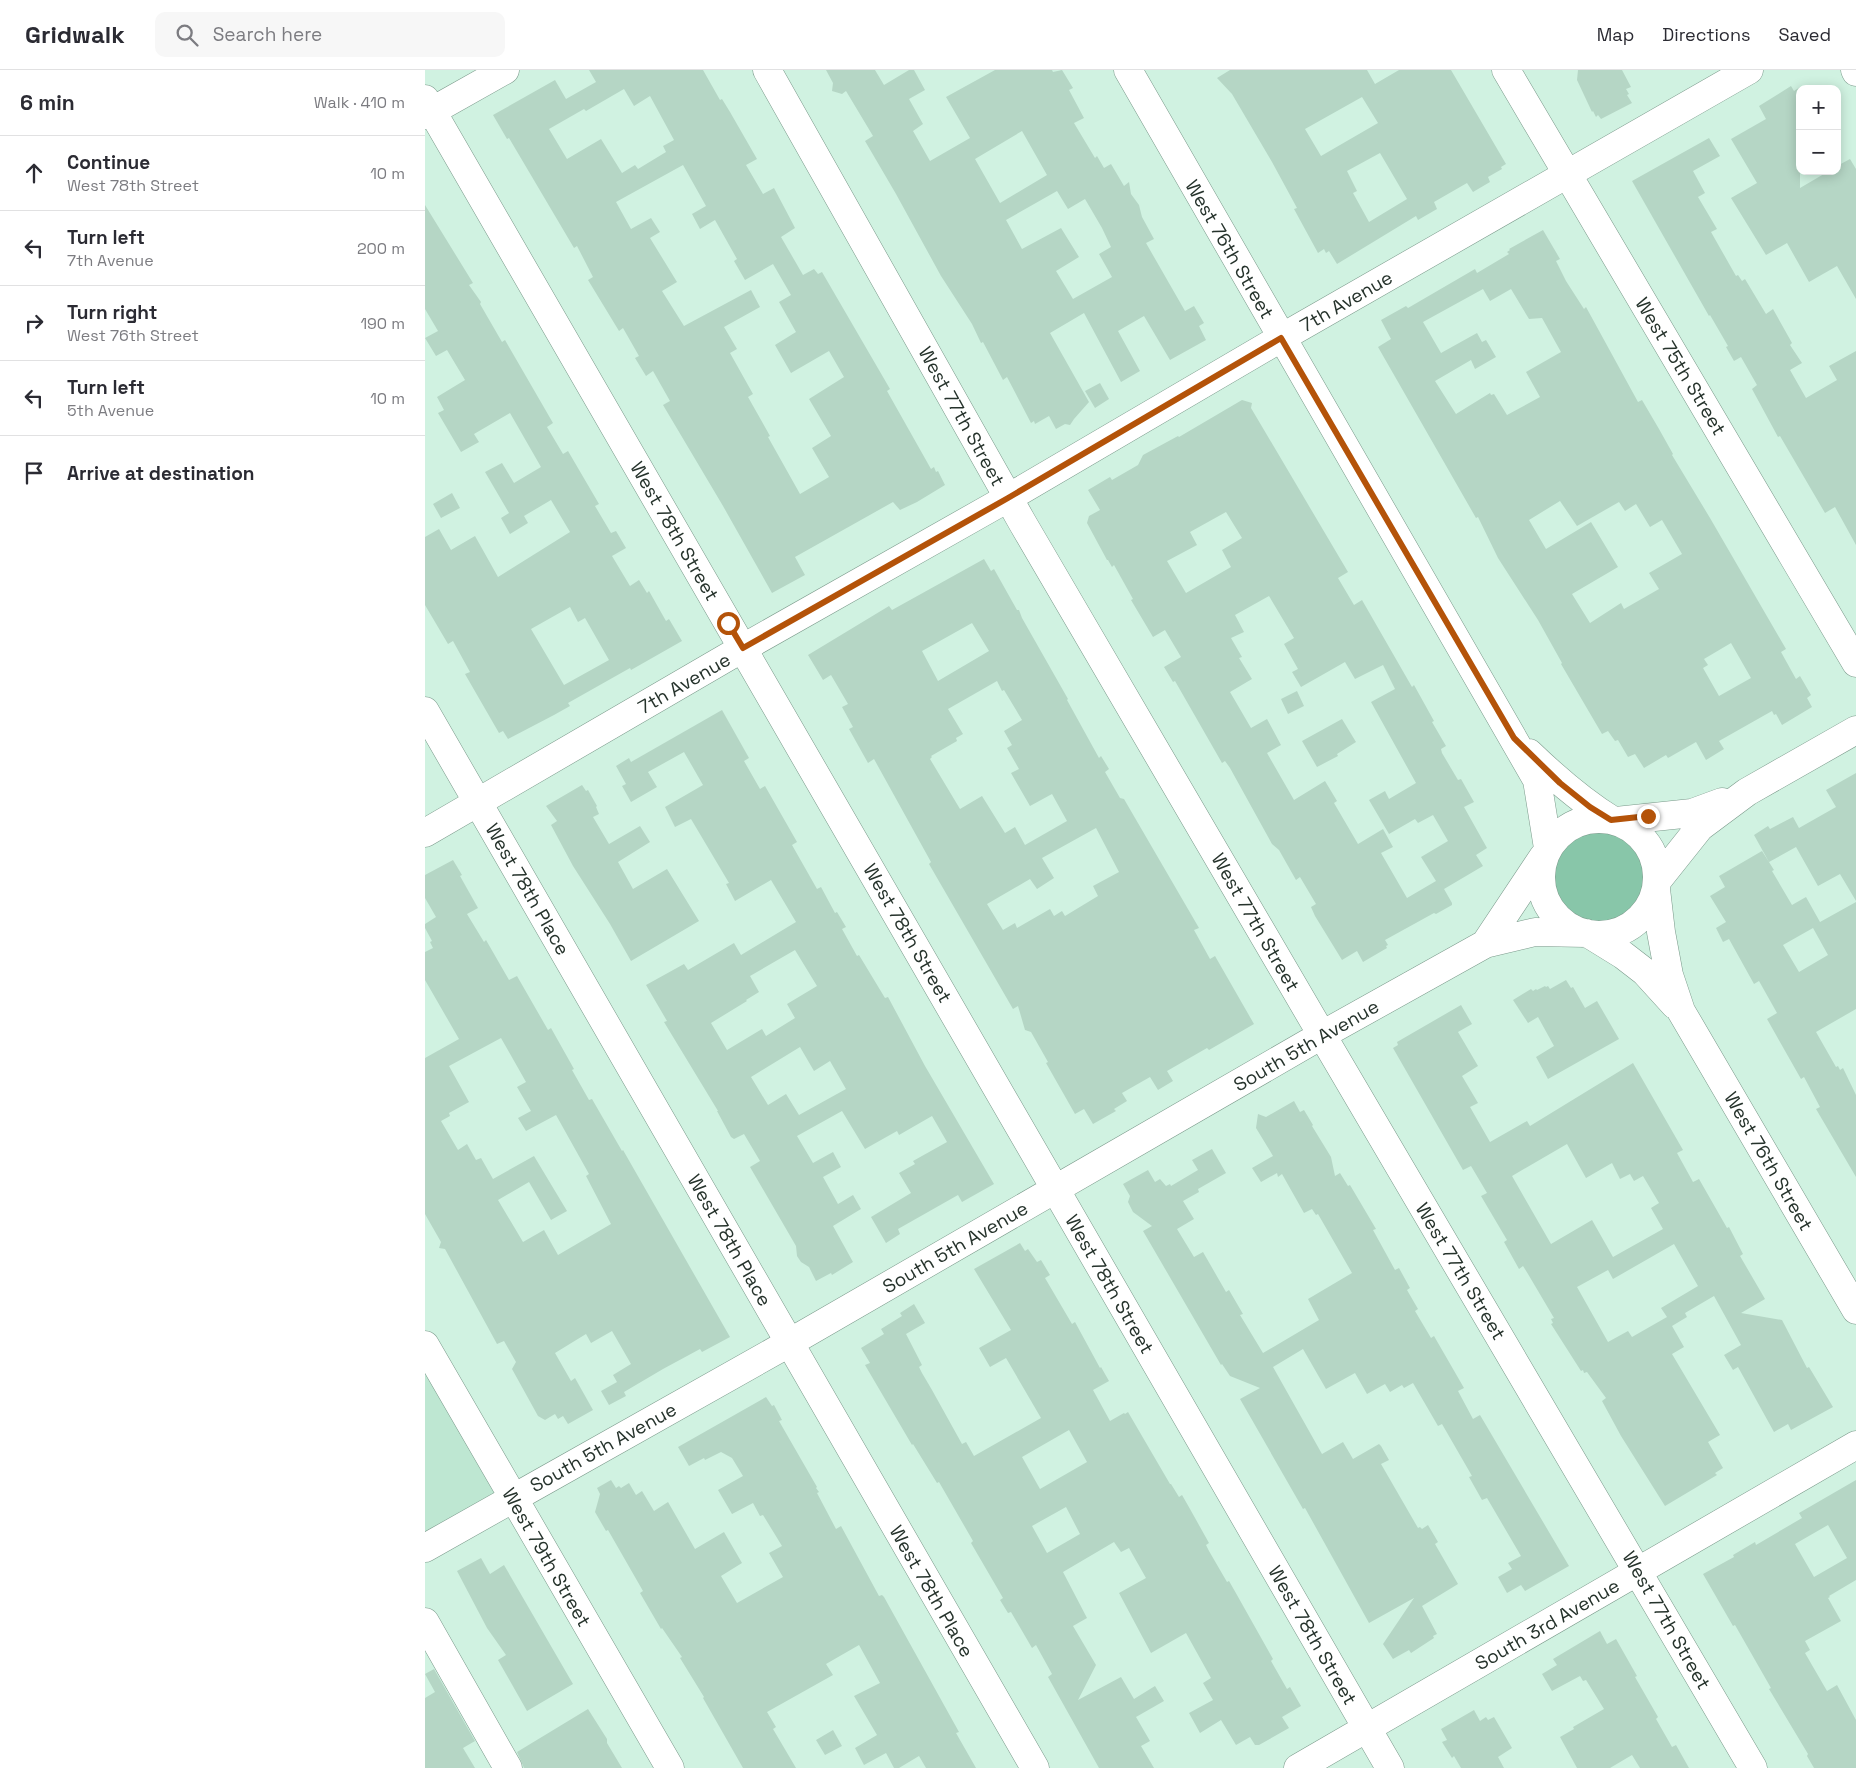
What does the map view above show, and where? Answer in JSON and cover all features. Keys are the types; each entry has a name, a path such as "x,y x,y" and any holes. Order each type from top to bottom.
{"street":[{"path":"427,108 505,70"},
{"name":"West 77th Street","path":"767,70 1008,498 1753,1768"},
{"name":"West 76th Street","path":"1128,70 1537,780 1547,850"},
{"name":"West 75th Street","path":"1506,70 1856,663"},
{"name":"7th Avenue","path":"425,833 743,648 1008,498 1567,173 1749,70"},
{"name":"West 78th Street","path":"427,108 743,648 1390,1768"},
{"name":"West 78th Place","path":"425,711 1035,1768"},
{"path":"1747,792 1692,813 1614,820 1593,819 1575,824 1560,834 1547,850 1541,868 1541,881 1547,901 1556,916 1567,926 1587,934 1607,934 1624,930 1639,919 1650,905 1657,885 1700,827 1747,792 1856,730"},
{"name":"West 76th Street","path":"1514,738 1560,783 1590,807 1614,820"},
{"path":"1614,820 1630,828 1642,838 1651,851 1656,866 1657,885"},
{"name":"South 5th Avenue","path":"1485,944 1547,850"},
{"name":"West 76th Street","path":"1657,885 1661,932 1669,976 1681,1011 1856,1310"},
{"name":"South 5th Avenue","path":"425,1548 789,1343 1322,1035 1485,944 1535,932 1587,934"},
{"name":"West 76th Street","path":"1587,934 1623,955 1645,972 1681,1011"},
{"name":"West 79th Street","path":"425,1345 670,1768"},
{"name":"South 3rd Avenue","path":"1298,1768 1856,1445"},
{"path":"425,1622 509,1768"}],"shaded area":[{"path":"1599,831 1616,835 1631,844 1640,859 1644,876 1640,893 1631,908 1616,917 1599,921 1582,917 1567,908 1558,893 1554,876 1558,859 1567,844 1582,835"},
{"path":"425,1345 512,1498 425,1550"}],"building":[{"path":"589,70 703,70 757,159 746,165 763,194 774,188 795,228 781,237 803,275 814,269 818,274 822,272 890,389 887,391 931,469 934,467 936,472 938,471 945,485 900,510 893,502 795,557 805,575 772,593 663,405 670,401 653,371 646,376 635,358 639,356 623,328 619,331 588,280 593,277 577,246 574,248 509,138 507,139 493,115 555,80 566,99 596,82","holes":["624,89 634,106 650,96 674,140 663,146 666,152 638,169 635,165 622,173 601,139 567,159 549,129 584,109 586,111","683,165 706,206 692,214 700,229 715,220 737,259 734,261 745,280 773,264 791,295 779,302 796,332 775,345 791,373 829,351 844,377 809,399 831,436 812,448 829,477 800,494 748,397 753,394 730,353 737,349 724,327 760,307 751,290 684,326 662,291 677,282 650,238 660,232 651,218 631,229 616,202"]},
{"path":"826,70 875,70 884,85 909,70 914,70 925,90 909,99 923,124 913,131 930,161 970,138 946,97 995,70 1052,70 1053,72 1062,70 1073,88 1069,90 1084,118 1074,123 1095,158 1097,156 1104,168 1111,164 1124,186 1129,182 1131,194 1139,205 1142,217 1154,239 1146,243 1185,311 1194,306 1204,323 1199,326 1206,340 1170,360 1144,316 1118,331 1140,371 1121,382 1084,313 1050,333 1089,402 1070,425 1065,424 1056,429 1049,416 1035,424 1034,421 1031,423 1007,377 1003,380 983,342 981,343 972,324 941,276 865,141 873,136 846,91 842,94 832,91 833,83","holes":["1022,131 1047,175 1000,203 975,159","1057,191 1068,209 1085,199 1111,247 1099,254 1112,277 1073,299 1056,271 1079,257 1061,228 1022,249 1006,220"]},
{"path":"1230,70 1367,70 1375,84 1399,70 1451,70 1506,164 1501,167 1502,169 1488,177 1490,182 1473,192 1467,183 1434,202 1437,209 1418,220 1416,216 1337,264 1329,251 1326,253 1324,249 1318,253 1294,209 1297,208 1272,162 1232,94 1217,78","holes":["1362,97 1378,123 1321,156 1305,129","1380,153 1407,199 1369,222 1353,193 1357,191 1347,171"]},
{"path":"1578,70 1622,70 1631,87 1626,89 1632,103 1601,119 1598,115 1596,117 1577,80"},
{"path":"1791,86 1794,91 1796,90 1796,175 1800,175 1800,188 1822,175 1841,175 1841,164 1850,159 1856,169 1856,299 1837,266 1809,282 1787,243 1766,255 1731,198 1757,183 1731,139 1766,119 1759,106"},
{"path":"1709,138 1720,156 1693,171 1705,193 1698,197 1717,229 1711,232 1736,276 1738,275 1742,281 1745,279 1766,314 1773,309 1792,343 1790,345 1802,363 1790,370 1806,398 1837,380 1829,366 1856,351 1856,545 1835,507 1825,513 1780,436 1778,437 1752,389 1757,385 1741,357 1734,361 1726,347 1728,346 1632,181"},
{"path":"425,205 473,283 469,285 481,302 480,304 502,342 505,340 553,423 547,427 563,454 568,451 599,504 595,506 611,533 616,531 626,548 612,556 630,586 639,580 647,593 649,591 666,621 669,619 682,641 631,670 630,668 568,703 570,706 508,739 503,731 499,733 465,674 470,672 453,641 448,644 425,605 425,537 439,529 451,550 475,536 498,577 570,532 551,500 524,516 528,523 510,534 501,518 509,513 485,472 502,463 514,483 541,467 510,413 474,434 479,442 461,452 438,413 444,410 437,397 465,380 447,350 436,356 425,338 438,331 425,309","holes":["570,607 578,622 585,618 609,660 564,685 531,629"]},
{"path":"1543,230 1560,259 1556,261 1566,281 1584,309 1586,307 1638,402 1642,400 1672,455 1786,649 1781,652 1796,679 1800,676 1811,695 1807,698 1812,707 1782,725 1776,714 1774,715 1772,711 1719,741 1724,749 1706,760 1696,742 1668,758 1666,755 1644,768 1635,754 1628,757 1618,740 1615,741 1608,731 1602,734 1538,620 1498,558 1478,517 1476,518 1378,347 1391,339 1381,320 1406,306 1408,308 1475,269 1477,273 1509,254 1507,252 1509,249","holes":["1483,289 1490,301 1511,289 1529,319 1542,318 1561,352 1526,372 1540,397 1507,415 1494,394 1491,395 1490,393 1456,414 1435,381 1471,360 1475,369 1496,357 1486,340 1482,342 1477,333 1441,353 1423,322","1560,501 1577,526 1619,502 1625,511 1636,504 1650,527 1662,520 1682,554 1649,573 1659,589 1624,609 1621,603 1590,623 1572,594 1618,567 1591,522 1546,549 1529,520","1731,643 1751,678 1719,696 1703,668 1708,665 1704,659"]},
{"path":"1100,383 1109,399 1095,408 1085,391"},
{"path":"1242,400 1252,403 1251,408 1348,572 1338,578 1354,605 1362,600 1412,687 1414,685 1446,746 1441,749 1442,753 1458,780 1461,779 1474,802 1464,807 1487,848 1476,855 1483,866 1444,889 1452,905 1385,940 1388,945 1386,946 1387,948 1363,962 1357,951 1342,960 1315,916 1311,907 1316,904 1300,877 1296,880 1279,850 1272,844 1230,768 1225,761 1222,763 1175,681 1173,682 1164,667 1181,657 1165,630 1153,637 1131,600 1133,599 1114,565 1112,567 1107,560 1087,523 1089,516 1100,510 1088,490 1110,477 1112,480 1138,465 1143,455 1179,437","holes":["1226,512 1242,538 1222,550 1231,567 1186,593 1167,561 1197,545 1190,532","1269,596 1294,638 1284,644 1298,669 1292,672 1301,687 1345,662 1355,679 1383,665 1395,689 1371,702 1416,783 1389,799 1385,791 1369,800 1389,834 1415,819 1418,823 1433,815 1448,841 1421,857 1436,881 1407,898 1381,853 1393,847 1383,829 1358,844 1334,803 1337,801 1325,781 1294,800 1267,753 1281,745 1267,719 1251,728 1230,692 1252,679 1239,658 1242,657 1231,638 1244,632 1235,615"]},
{"path":"452,493 460,508 441,518 433,504"},
{"path":"984,559 991,571 994,569 1017,610 1019,610 1099,758 1101,756 1109,769 1105,772 1120,798 1124,799 1199,928 1194,930 1210,959 1215,956 1254,1024 1167,1071 1173,1081 1158,1090 1150,1077 1122,1093 1127,1101 1114,1109 1116,1111 1093,1124 1084,1109 1075,1114 1031,1032 1025,1030 1018,1006 1013,1009 929,864 931,862 874,759 868,763 849,729 853,727 842,707 848,704 831,675 823,680 808,655 889,606 892,610","holes":["972,623 989,651 938,681 922,651","997,681 1022,720 1004,731 1012,745 1007,748 1019,769 1011,773 1030,806 1052,794 1067,821 1025,845 1015,827 1005,833 982,796 960,809 930,759 931,756 957,741 956,738 963,734 948,709","1096,828 1119,872 1093,886 1098,896 1065,916 1062,911 1054,916 1050,909 1017,928 1015,923 1003,930 987,904 1030,879 1037,889 1054,878 1042,858"]},
{"path":"1297,691 1304,706 1288,714 1281,699"},
{"path":"722,710 749,758 744,761 760,789 765,786 797,842 792,845 817,889 821,887 835,913 837,912 846,927 842,929 857,956 859,955 885,998 888,997 925,1066 994,1184 962,1202 958,1195 898,1229 900,1234 886,1243 871,1217 911,1193 899,1173 915,1164 913,1161 947,1142 932,1116 899,1135 897,1131 865,1149 842,1111 797,1136 813,1163 833,1152 841,1167 823,1177 838,1204 853,1195 861,1209 833,1226 853,1262 832,1275 831,1273 816,1281 809,1267 801,1262 797,1256 796,1246 750,1167 760,1161 744,1134 734,1139 731,1137 718,1111 664,1022 667,1021 646,985 684,964 688,970 734,943 741,955 796,922 771,880 735,901 726,884 729,883 691,819 675,827 665,807 703,785 684,752 648,772 657,787 631,802 622,786 626,784 616,766 629,758 631,762","holes":["795,950 817,986 787,1004 795,1018 766,1036 762,1029 727,1050 711,1023 759,992 750,976","800,1047 814,1071 830,1061 846,1089 799,1115 786,1094 768,1105 751,1077"]},
{"path":"1342,719 1356,742 1337,754 1338,756 1317,767 1302,741"},
{"path":"1856,773 1856,901 1840,874 1818,886 1796,847 1769,862 1754,835 1768,826 1770,829 1793,817 1799,828 1836,807 1826,790"},
{"path":"582,785 586,791 588,790 597,806 599,814 593,817 609,844 640,826 650,842 618,862 633,889 667,869 699,921 631,961 573,866 551,825 557,821 546,806"},
{"path":"1762,851 1792,905 1806,897 1820,922 1856,902 1856,1009 1816,1032 1836,1067 1838,1066 1840,1070 1843,1068 1856,1095 1856,1177 1816,1109 1820,1107 1804,1077 1801,1079 1767,1019 1777,1013 1759,981 1754,984 1729,939 1723,942 1716,928 1726,922 1710,896 1725,887 1719,876","holes":["1813,928 1828,955 1799,972 1783,945"]},
{"path":"453,860 478,908 467,914 484,942 486,940 509,980 517,976 548,1030 551,1028 589,1100 592,1099 623,1150 730,1337 702,1352 700,1349 663,1369 624,1392 626,1396 609,1405 601,1391 617,1382 613,1375 631,1364 612,1331 591,1343 586,1334 555,1353 571,1381 575,1378 593,1410 568,1424 563,1416 558,1419 555,1414 545,1420 538,1416 512,1369 516,1362 504,1341 497,1344 445,1249 439,1248 441,1242 425,1214 425,1058 459,1039 425,980 425,952 433,948 425,924 436,917 425,898 425,875","holes":["501,1038 526,1082 517,1087 531,1111 518,1118 526,1131 556,1115 589,1174 586,1176 611,1224 558,1255 544,1230 523,1242 498,1200 529,1182 551,1220 567,1211 534,1156 493,1179 481,1158 476,1160 467,1144 458,1150 441,1121 450,1116 449,1113 469,1102 449,1066"]},
{"path":"1566,980 1571,988 1573,987 1585,1008 1597,1001 1619,1039 1548,1079 1536,1057 1554,1046 1538,1017 1528,1023 1513,1000 1531,989 1533,991 1548,986 1550,989"},
{"path":"1461,1005 1472,1024 1458,1032 1478,1066 1462,1076 1478,1103 1470,1107 1490,1142 1527,1121 1530,1126 1633,1063 1683,1150 1677,1153 1693,1182 1699,1179 1727,1228 1729,1227 1743,1254 1740,1256 1765,1299 1741,1313 1782,1320 1807,1368 1809,1367 1833,1407 1791,1430 1788,1424 1774,1432 1738,1367 1733,1370 1724,1355 1741,1345 1714,1296 1685,1313 1687,1317 1672,1326 1684,1347 1672,1354 1720,1435 1708,1442 1723,1468 1715,1473 1717,1475 1665,1506 1621,1436 1602,1401 1606,1398 1587,1372 1581,1371 1551,1324 1553,1323 1551,1319 1554,1318 1528,1274 1523,1266 1519,1269 1504,1242 1507,1240 1481,1196 1487,1193 1471,1166 1463,1170 1393,1048 1398,1045 1397,1042","holes":["1567,1144 1586,1178 1612,1163 1620,1179 1630,1174 1634,1181 1643,1176 1659,1203 1651,1208 1663,1229 1613,1257 1592,1220 1551,1244 1512,1176","1674,1244 1698,1286 1661,1308 1667,1317 1632,1337 1628,1331 1608,1342 1577,1287 1608,1270 1613,1279"]},
{"path":"1294,1101 1300,1112 1304,1110 1331,1157 1335,1176 1340,1173 1348,1186 1350,1185 1376,1229 1373,1230 1395,1270 1399,1268 1410,1288 1407,1290 1418,1309 1415,1311 1431,1338 1434,1336 1464,1388 1458,1391 1473,1419 1480,1415 1569,1566 1525,1591 1521,1585 1507,1593 1498,1577 1512,1569 1508,1563 1521,1556 1487,1498 1482,1500 1469,1477 1472,1476 1442,1424 1438,1426 1413,1383 1404,1388 1402,1385 1390,1392 1385,1384 1367,1394 1355,1373 1326,1389 1303,1349 1273,1367 1322,1454 1343,1442 1353,1459 1379,1444 1389,1460 1381,1464 1418,1528 1422,1529 1428,1525 1438,1542 1435,1544 1458,1584 1422,1606 1437,1634 1433,1636 1434,1638 1411,1653 1409,1650 1393,1659 1383,1644 1414,1598 1369,1623 1305,1508 1303,1509 1240,1399 1260,1388 1230,1376 1221,1365 1143,1231 1152,1226 1133,1212 1128,1202 1130,1196 1123,1184 1148,1170 1155,1182 1160,1179 1166,1186 1170,1184 1171,1186 1198,1170 1192,1160 1212,1149 1226,1173 1198,1189 1199,1192 1183,1201 1194,1219 1177,1229 1194,1257 1203,1252 1226,1292 1229,1290 1243,1314 1240,1315 1263,1353 1319,1320 1308,1299 1352,1273 1318,1214 1316,1215 1312,1209 1304,1213 1282,1174 1278,1177 1277,1173 1261,1182 1252,1168 1273,1156 1256,1128 1258,1114 1266,1117"},
{"path":"1020,1243 1025,1251 1028,1249 1037,1262 1041,1260 1050,1275 1045,1278 1072,1324 1075,1322 1109,1381 1093,1390 1110,1421 1128,1412 1170,1484 1179,1497 1182,1495 1209,1543 1206,1545 1209,1551 1227,1582 1229,1581 1273,1659 1271,1661 1287,1689 1290,1687 1301,1706 1282,1717 1289,1728 1259,1745 1255,1745 1250,1737 1236,1745 1221,1720 1200,1733 1189,1713 1213,1700 1203,1683 1211,1678 1186,1633 1151,1653 1119,1593 1146,1578 1129,1548 1121,1552 1114,1542 1063,1572 1087,1618 1073,1626 1096,1665 1078,1700 1121,1677 1134,1699 1155,1686 1164,1701 1136,1717 1150,1741 1141,1746 1154,1768 1099,1768 1048,1677 1052,1674 1036,1645 1032,1648 1011,1612 1008,1613 1000,1600 1003,1598 971,1543 973,1541 939,1482 937,1483 912,1445 865,1365 870,1363 861,1348 884,1334 881,1329 902,1316 900,1313 914,1304 925,1323 906,1334 922,1365 919,1367 962,1444 966,1442 974,1456 1041,1418 1006,1358 990,1367 979,1348 1011,1330 974,1269","holes":["1069,1430 1087,1462 1040,1489 1022,1457","1066,1507 1080,1534 1047,1553 1032,1526"]},
{"path":"766,1397 772,1406 774,1405 782,1420 779,1421 817,1487 819,1492 817,1493 836,1529 841,1526 879,1596 882,1595 884,1597 959,1732 956,1733 976,1768 926,1768 919,1756 899,1768 894,1768 886,1753 864,1765 855,1748 877,1735 854,1696 880,1683 859,1645 826,1664 833,1675 767,1712 776,1727 773,1729 796,1768 743,1768 680,1658 682,1657 661,1629 640,1593 643,1591 608,1530 606,1531 595,1512 600,1494 597,1488 611,1480 616,1488 619,1486 621,1488 629,1483 636,1495 642,1491 654,1511 668,1502 695,1549 724,1532 742,1563 721,1576 737,1603 783,1577 769,1553 782,1546 763,1515 760,1516 753,1503 732,1514 718,1490 743,1476 732,1458 721,1452 689,1466 678,1447"},
{"path":"1856,1480 1856,1580 1829,1596 1828,1598 1841,1621 1805,1641 1810,1650 1805,1653 1827,1691 1837,1685 1856,1720 1856,1768 1814,1768 1807,1756 1808,1754 1769,1689 1771,1688 1735,1625 1733,1626 1703,1574 1734,1557 1733,1555 1755,1542 1756,1545 1802,1518 1799,1513","holes":["1828,1525 1847,1558 1814,1577 1795,1544"]},
{"path":"481,1558 490,1574 504,1565 573,1684 527,1711 498,1660 506,1655 487,1628 457,1571"},
{"path":"1600,1631 1607,1644 1616,1639 1658,1717 1656,1719 1672,1747 1676,1745 1689,1768 1640,1768 1632,1755 1610,1768 1577,1768 1560,1737 1604,1709 1586,1680 1583,1681 1580,1676 1552,1691 1542,1674 1557,1665 1553,1659"},
{"path":"434,1669 475,1741 463,1748 475,1768 425,1768 425,1698 435,1692 425,1674"},
{"path":"588,1709 622,1768 524,1768 517,1752"},
{"path":"1474,1710 1480,1721 1486,1717 1488,1720 1494,1717 1512,1748 1498,1757 1504,1768 1461,1768 1442,1742 1447,1740 1441,1729"},
{"path":"833,1730 842,1746 825,1755 816,1740"}],"route":[{"path":"728,623 743,648 1008,498 1281,338 1514,738 1560,783 1590,807 1611,820 1616,821 1648,816"}]}
